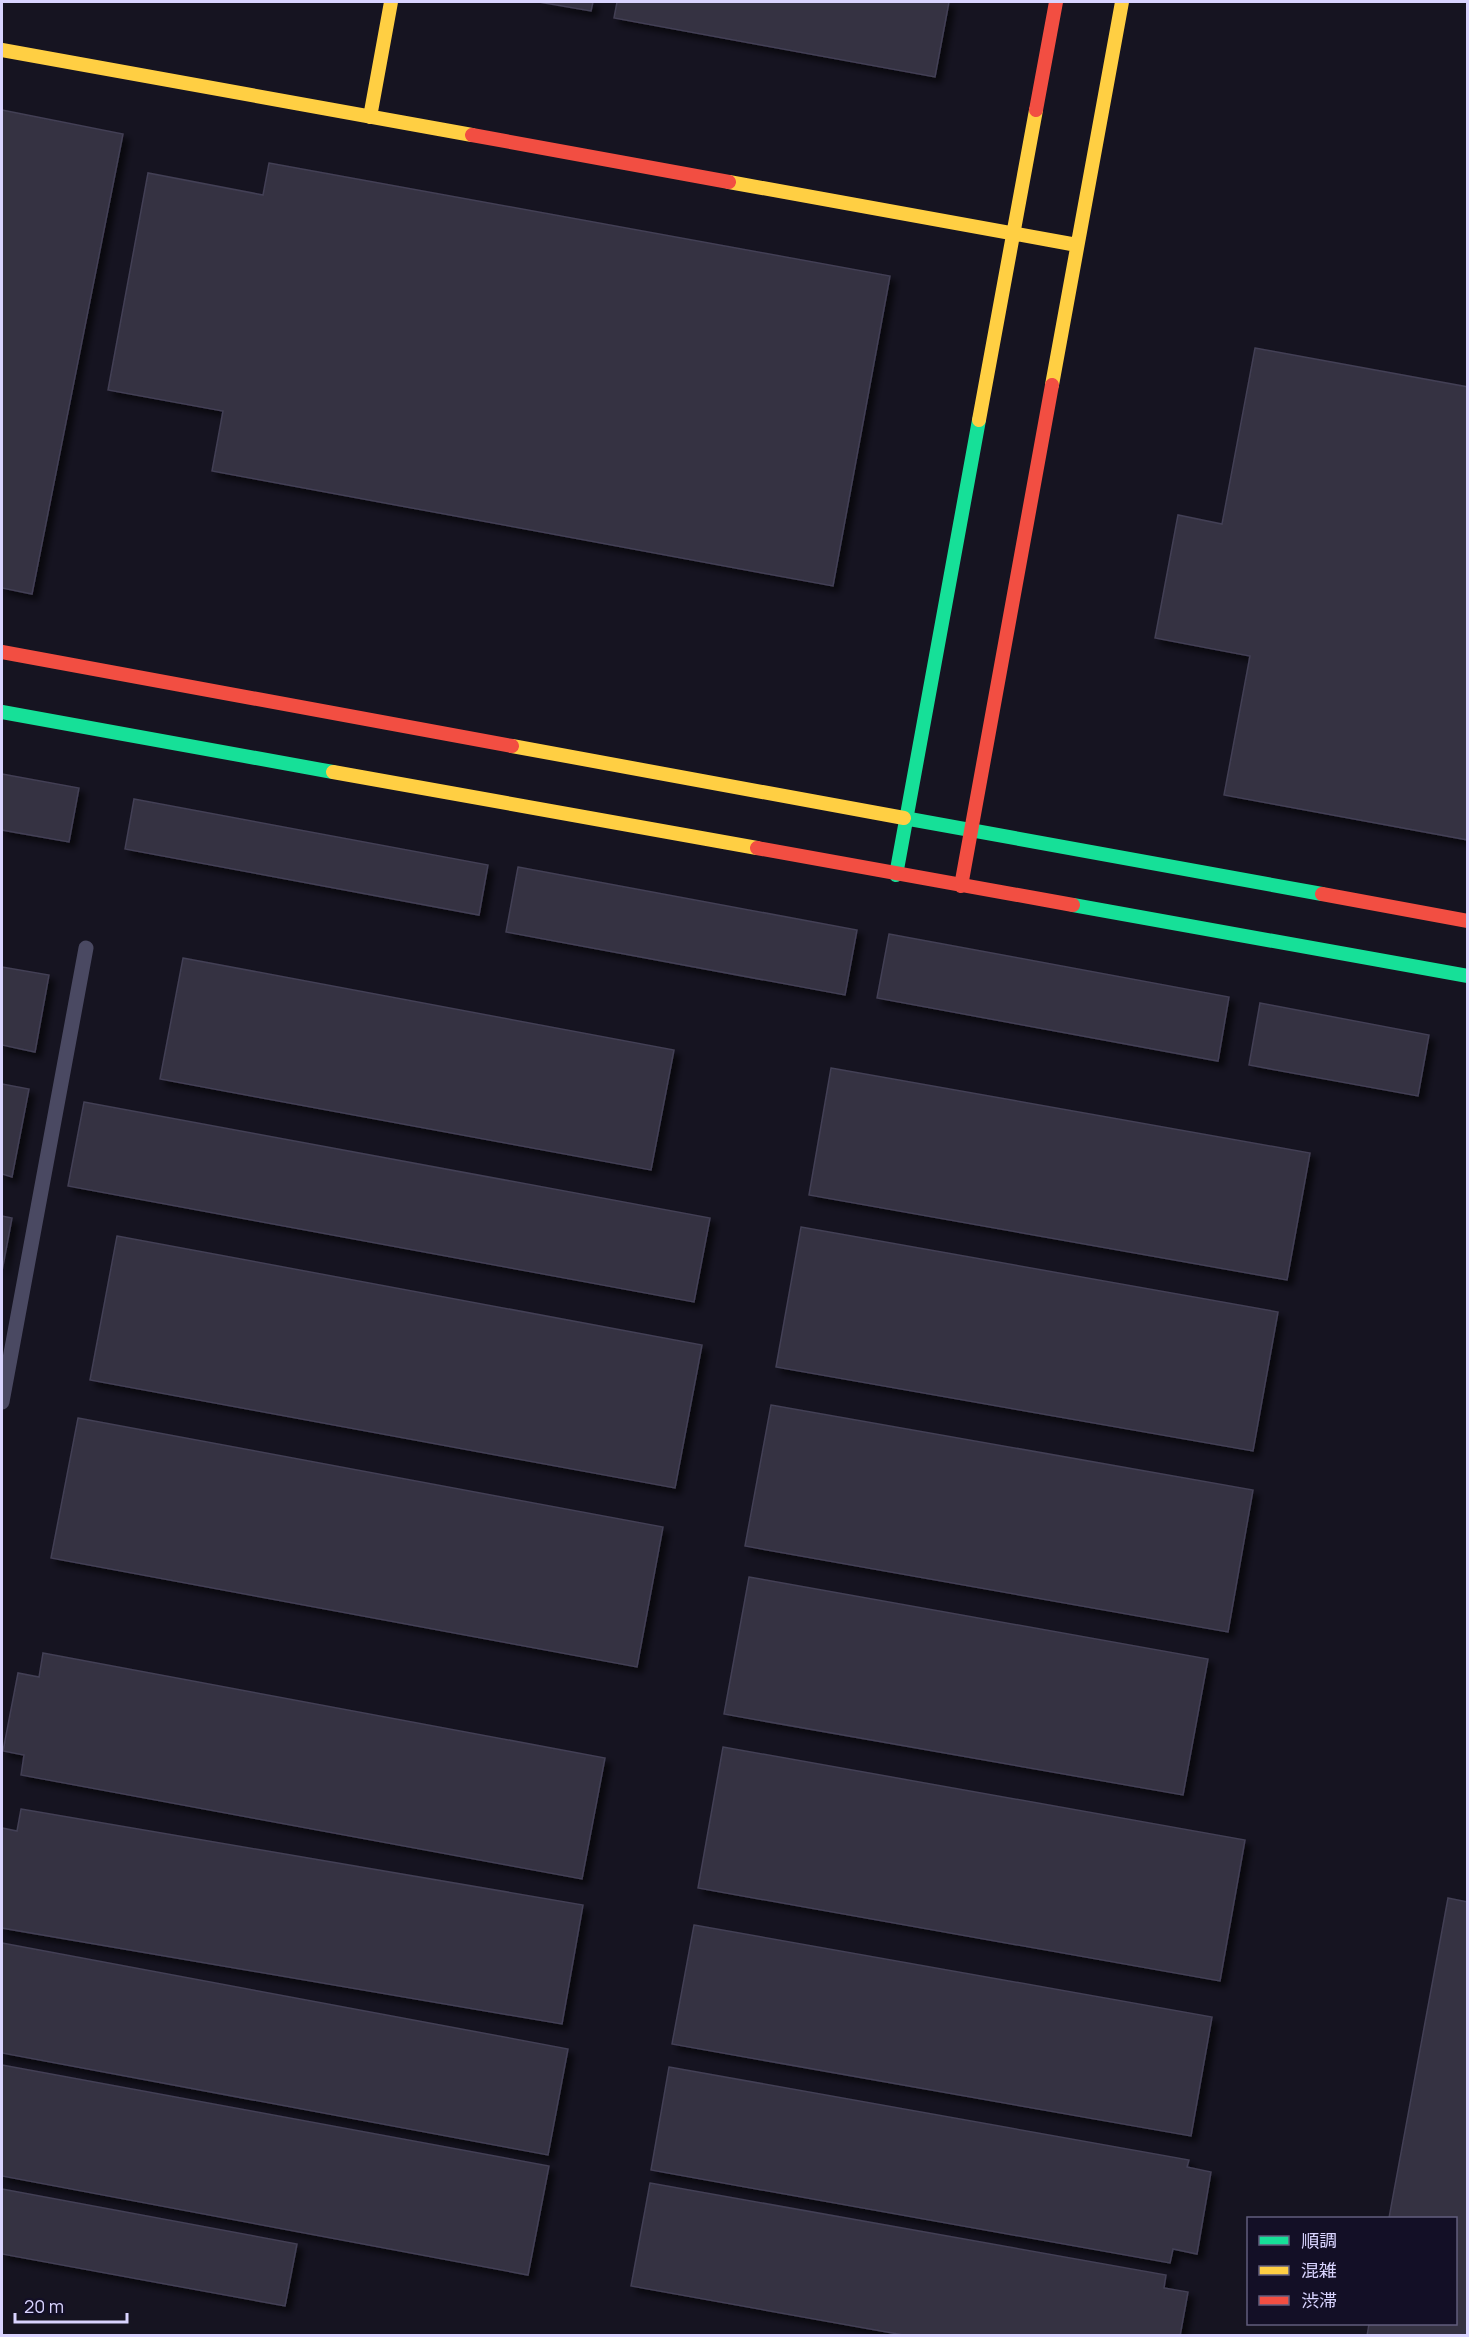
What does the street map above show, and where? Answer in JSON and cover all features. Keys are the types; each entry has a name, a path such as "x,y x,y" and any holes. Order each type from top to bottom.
{"street":[{"path":"370,117 392,2"},
{"path":"896,875 1056,2"},
{"path":"961,886 1122,2"},
{"path":"2,50 1077,245"},
{"path":"2,652 972,831 1126,856 1467,921"},
{"path":"2,712 624,823 896,875 1467,976"}],"lane":[{"path":"2,1402 86,948"}],"building":[{"path":"539,2 593,2 591,11"},
{"path":"617,2 949,2 935,77 614,18"},
{"path":"2,110 123,134 32,594 2,588"},
{"path":"269,163 890,276 833,586 212,471 223,411 108,390 148,173 263,195"},
{"path":"1255,348 1468,387 1468,840 1224,795 1250,656 1155,638 1178,515 1222,524"},
{"path":"2,774 79,788 69,842 2,830"},
{"path":"134,799 488,865 479,915 125,849"},
{"path":"518,867 857,930 845,995 506,932"},
{"path":"889,934 1229,997 1218,1061 877,998"},
{"path":"183,958 674,1050 651,1170 160,1079"},
{"path":"2,967 49,975 35,1052 2,1045"},
{"path":"1260,1003 1429,1035 1418,1096 1249,1065"},
{"path":"831,1068 1310,1153 1287,1280 809,1195"},
{"path":"2,1084 29,1089 12,1177 2,1174"},
{"path":"84,1102 710,1218 694,1302 68,1186"},
{"path":"2,1216 12,1218 2,1271"},
{"path":"801,1227 1278,1312 1253,1451 776,1367"},
{"path":"117,1236 702,1345 675,1488 90,1380"},
{"path":"771,1405 1253,1490 1228,1632 745,1546"},
{"path":"78,1418 663,1527 637,1667 51,1558"},
{"path":"749,1577 1208,1659 1183,1795 724,1714"},
{"path":"43,1653 605,1758 582,1879 21,1775 24,1755 3,1751 18,1673 39,1677"},
{"path":"723,1747 1245,1840 1220,1981 698,1888"},
{"path":"21,1809 583,1905 562,2024 2,1928 2,1828 17,1831"},
{"path":"1448,1898 1468,1902 1468,2336 1367,2336 1369,2325 1457,2325 1457,2217 1389,2217"},
{"path":"694,1925 1212,2017 1191,2136 672,2044"},
{"path":"2,1943 568,2049 548,2155 2,2053"},
{"path":"2,2065 549,2166 528,2275 2,2176"},
{"path":"669,2067 1189,2160 1187,2167 1211,2172 1197,2254 1173,2249 1170,2263 651,2170"},
{"path":"650,2183 1166,2275 1164,2288 1188,2292 1180,2336 909,2336 631,2286"},
{"path":"2,2189 297,2244 285,2306 2,2254"}],"traffic: fast":[{"path":"896,875 979,420"},
{"path":"2,712 333,772"},
{"path":"904,818 1322,894"},
{"path":"1073,905 1468,976"}],"traffic: slow":[{"path":"370,117 391,2"},
{"path":"1052,385 1122,2"},
{"path":"2,50 472,135"},
{"path":"979,420 1036,110"},
{"path":"729,182 1077,245"},
{"path":"512,746 904,818"},
{"path":"333,772 757,848"}],"traffic: jam":[{"path":"1036,110 1056,2"},
{"path":"472,135 729,182"},
{"path":"961,886 1052,385"},
{"path":"2,652 512,746"},
{"path":"757,848 1073,905"},
{"path":"1322,894 1468,921"}]}
